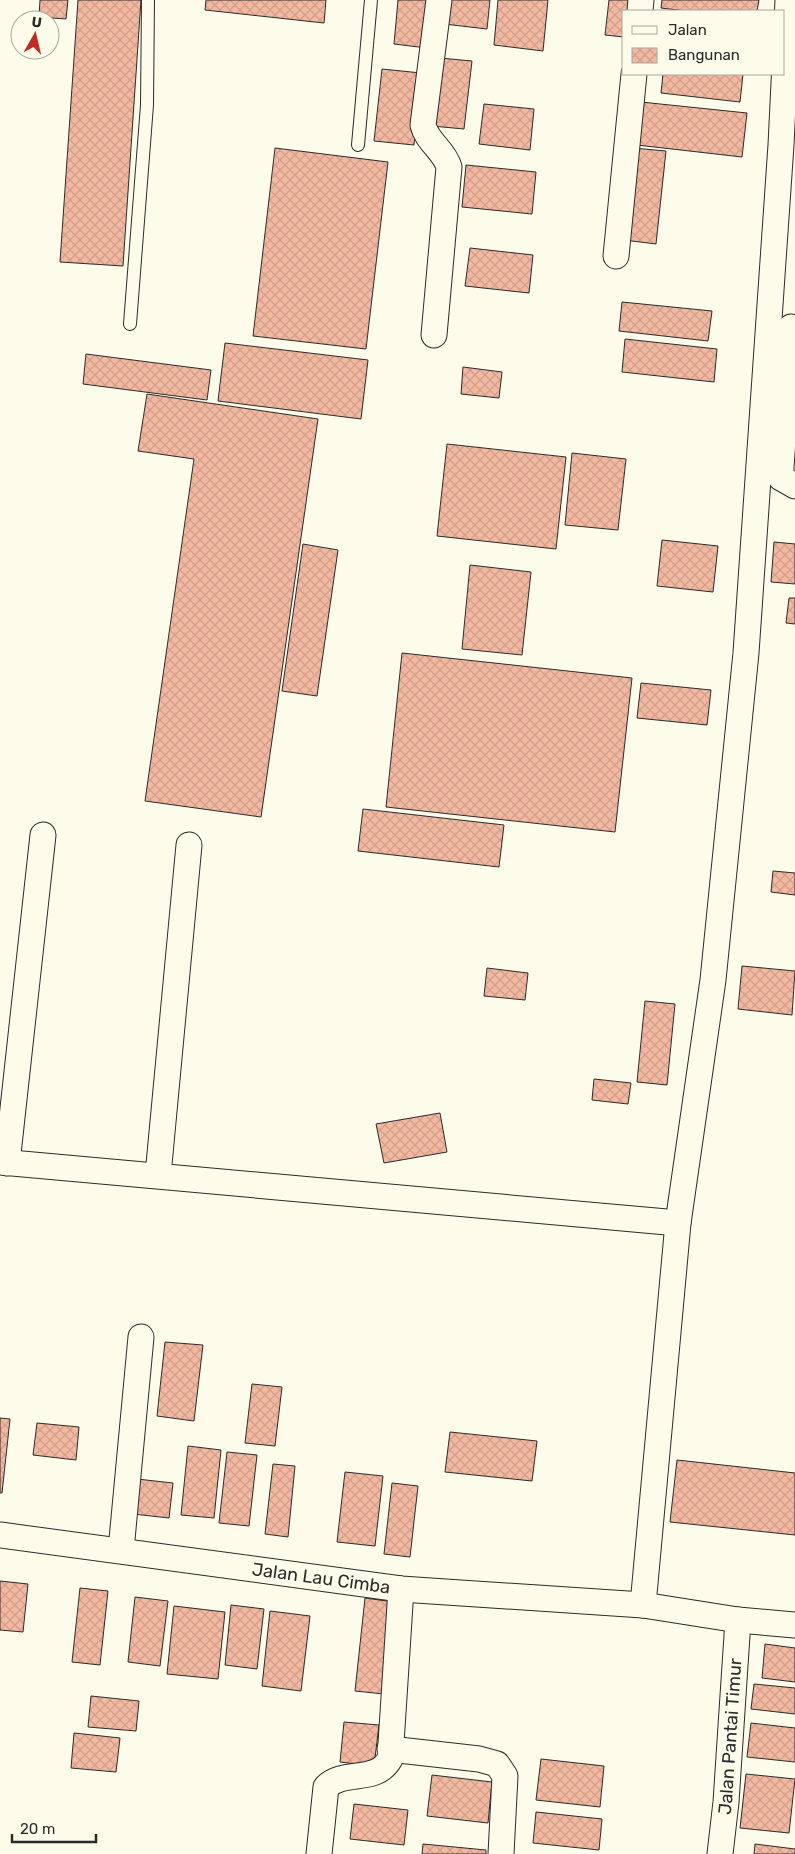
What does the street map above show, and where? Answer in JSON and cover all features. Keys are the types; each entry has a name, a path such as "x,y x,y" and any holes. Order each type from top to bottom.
{"street":[{"path":"434,335 449,167 445,158 425,135 423,125 439,0"},
{"path":"785,62 788,0"},
{"path":"616,256 634,75"},
{"path":"643,1605 678,1223 713,980 746,653 784,75"},
{"path":"789,326 780,468 781,478 795,486"},
{"path":"43,834 3,1162 678,1223"},
{"path":"158,1175 189,845"},
{"path":"121,1550 141,1337"},
{"name":"Jalan Lau Cimba","path":"0,1535 401,1589 643,1605 738,1620 795,1625"},
{"path":"319,1854 326,1787 334,1779 372,1774 385,1768 390,1759 401,1589"},
{"name":"Jalan Pantai Timur","path":"720,1854 726,1802 738,1620"},
{"path":"390,1749 479,1759 497,1764 505,1776 501,1854"}],"lane":[{"path":"130,324 147,105 148,0"},
{"path":"358,145 371,0"}],"building":[{"path":"40,0 68,0 66,19 60,19 60,10 39,10"},
{"path":"78,0 141,0 123,266 60,262"},
{"path":"206,0 326,0 324,23 205,10"},
{"path":"398,0 432,0 427,48 394,44"},
{"path":"447,0 490,0 487,29 444,24"},
{"path":"498,0 548,0 543,51 494,45"},
{"path":"609,0 633,0 632,10 622,10 622,37 605,35"},
{"path":"662,0 759,0 757,10 678,10 661,8"},
{"path":"440,58 472,61 464,129 432,126"},
{"path":"382,69 421,73 414,145 374,141"},
{"path":"663,75 743,75 740,102 661,93"},
{"path":"641,102 747,113 742,157 637,145"},
{"path":"484,104 534,109 530,150 479,144"},
{"path":"275,148 388,162 366,349 253,336"},
{"path":"633,148 666,151 656,244 624,240"},
{"path":"466,165 536,172 532,214 462,207"},
{"path":"470,248 533,255 529,293 465,286"},
{"path":"622,302 712,311 708,341 619,331"},
{"path":"625,339 717,349 714,382 622,372"},
{"path":"225,343 368,360 361,419 218,401"},
{"path":"86,354 211,370 207,400 83,384"},
{"path":"463,367 502,372 499,398 461,394"},
{"path":"147,394 318,419 261,817 145,801 194,459 138,451"},
{"path":"447,444 566,457 556,549 437,536"},
{"path":"572,453 626,459 618,530 565,525"},
{"path":"662,540 718,546 713,592 657,586"},
{"path":"774,542 795,544 795,584 771,582"},
{"path":"303,544 338,550 317,696 282,691"},
{"path":"470,565 531,572 522,655 462,649"},
{"path":"789,598 795,598 795,624 786,623"},
{"path":"402,653 632,678 615,832 386,807"},
{"path":"641,683 711,690 707,725 637,718"},
{"path":"363,809 504,825 499,867 358,851"},
{"path":"773,871 795,873 795,895 771,892"},
{"path":"742,966 795,971 792,1015 738,1009"},
{"path":"487,968 528,973 525,1000 484,996"},
{"path":"645,1001 675,1004 667,1085 637,1082"},
{"path":"594,1079 631,1083 628,1104 592,1100"},
{"path":"440,1113 447,1152 384,1163 376,1124"},
{"path":"165,1342 203,1345 194,1421 157,1416"},
{"path":"252,1384 282,1387 275,1446 245,1443"},
{"path":"0,1418 10,1419 2,1493 0,1493"},
{"path":"37,1423 79,1427 76,1460 33,1455"},
{"path":"450,1432 537,1441 532,1481 445,1472"},
{"path":"188,1446 221,1450 214,1518 181,1515"},
{"path":"227,1452 257,1455 249,1526 219,1523"},
{"path":"677,1460 795,1473 795,1535 670,1522"},
{"path":"273,1464 295,1466 288,1537 265,1534"},
{"path":"345,1472 383,1476 375,1546 337,1542"},
{"path":"137,1479 173,1483 169,1518 133,1514"},
{"path":"392,1483 418,1486 410,1557 384,1554"},
{"path":"0,1581 28,1584 23,1632 0,1630"},
{"path":"80,1588 108,1591 100,1665 72,1662"},
{"path":"135,1597 168,1601 160,1666 128,1662"},
{"path":"365,1598 394,1602 384,1694 355,1691"},
{"path":"231,1605 264,1609 257,1669 225,1665"},
{"path":"174,1606 225,1612 218,1679 167,1674"},
{"path":"270,1611 310,1616 301,1691 262,1686"},
{"path":"765,1644 795,1648 795,1682 762,1678"},
{"path":"754,1684 795,1688 795,1714 751,1709"},
{"path":"91,1696 139,1701 136,1731 88,1727"},
{"path":"344,1722 379,1725 374,1766 340,1762"},
{"path":"751,1723 795,1728 795,1762 747,1757"},
{"path":"74,1733 120,1738 116,1772 71,1768"},
{"path":"541,1759 604,1766 600,1807 536,1800"},
{"path":"746,1774 795,1779 789,1833 740,1828"},
{"path":"432,1775 492,1782 488,1823 427,1816"},
{"path":"354,1804 408,1810 404,1845 350,1839"},
{"path":"536,1812 602,1819 599,1850 533,1843"},
{"path":"423,1844 486,1850 486,1854 422,1854"},
{"path":"755,1844 795,1849 795,1854 754,1854"}]}
